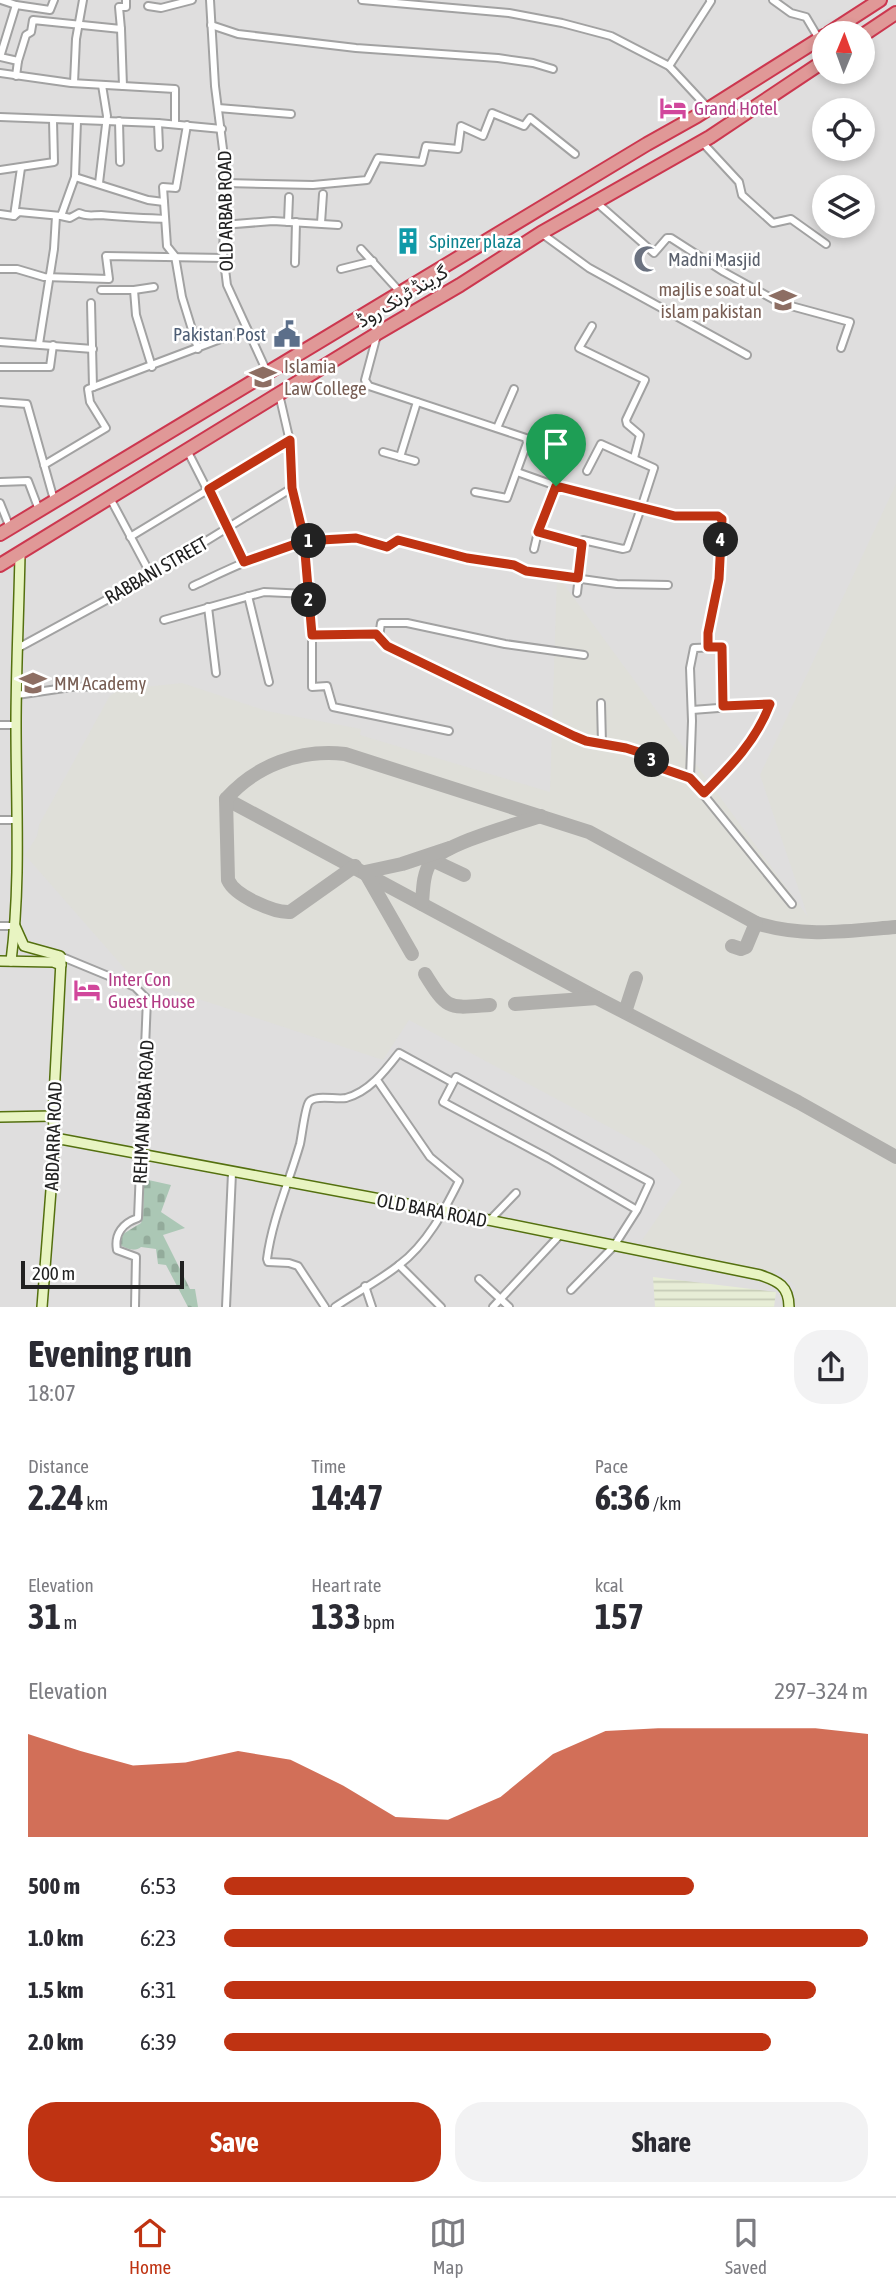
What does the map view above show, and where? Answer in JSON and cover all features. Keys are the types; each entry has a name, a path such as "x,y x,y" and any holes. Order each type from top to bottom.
{"highway":[{"name":"گرینڈ ٹرنک روڈ","path":"847,21 880,0"},
{"path":"875,27 896,13"},
{"name":"گرینڈ ٹرنک روڈ","path":"5,531 812,43"},
{"name":"گرینڈ ٹرنک روڈ","path":"0,565 541,233 701,141 812,69"},
{"path":"414,285 412,293 416,300 430,303"},
{"path":"384,302 399,304 400,320"}],"street":[{"path":"1,0 50,10 54,0"},
{"path":"74,83 78,25 83,0"},
{"path":"123,86 119,7 126,7 126,0"},
{"path":"148,6 161,8 192,0"},
{"name":"OLD ARBAB ROAD","path":"210,0 215,86 222,129 225,183 224,258 227,285 267,372"},
{"path":"362,0 509,13 611,36 669,66 708,108"},
{"path":"460,8 461,0"},
{"path":"669,66 710,0"},
{"path":"773,0 791,13 806,17 812,23"},
{"path":"16,5 0,57 18,61"},
{"path":"16,76 26,35 32,32 33,20 121,29"},
{"path":"211,25 238,34 356,48 498,58 553,69"},
{"path":"0,73 74,83 176,89 175,124"},
{"path":"99,183 107,116 102,85"},
{"path":"218,107 291,114"},
{"path":"225,183 313,185 367,180 378,158 422,162 426,146 458,149 461,126 483,136 492,113 524,126 530,118 575,154"},
{"path":"0,117 159,123 222,129"},
{"path":"0,170 54,162 53,120"},
{"path":"39,344 59,216 75,177 78,121"},
{"path":"119,121 120,162"},
{"path":"159,123 159,147"},
{"path":"187,125 176,188 163,187 167,246 175,256 182,297 198,349"},
{"path":"701,141 739,182 742,195 773,223 791,219 827,244"},
{"path":"14,216 21,168"},
{"path":"75,177 148,200 164,202"},
{"path":"321,223 323,194"},
{"path":"289,197 295,263"},
{"path":"594,201 654,253 667,237 671,238 780,303 850,322 841,348"},
{"path":"0,214 14,216 19,212 70,218 79,212 87,216 165,219"},
{"path":"223,225 292,222 338,225"},
{"path":"541,233 589,268 747,355"},
{"path":"362,249 400,292"},
{"path":"0,269 17,269 30,275 49,278 109,279 106,256 224,258"},
{"path":"341,269 373,261"},
{"path":"101,290 154,287"},
{"path":"134,290 136,316 152,367"},
{"path":"91,303 93,387"},
{"path":"592,326 579,348 645,380 626,420 626,424 640,435 634,458"},
{"path":"44,466 106,428 90,402 88,389 247,329"},
{"path":"378,333 366,384 526,438 527,443 506,498 475,492"},
{"path":"0,342 93,349"},
{"path":"0,368 50,367 53,345"},
{"path":"497,428 513,389"},
{"path":"279,394 290,440 292,488 304,541 312,635 312,687 327,686 333,707 449,731"},
{"path":"0,402 27,404 54,501"},
{"path":"400,457 417,402"},
{"path":"130,537 290,440"},
{"path":"577,593 583,541 627,548 654,468 601,444 587,471"},
{"path":"188,452 244,562"},
{"path":"383,452 415,461"},
{"path":"517,472 556,486 675,516 718,516 722,519 719,579 708,633 708,647"},
{"path":"0,482 28,481 39,510"},
{"path":"534,549 556,486"},
{"name":"RABBANI STREET","path":"18,648 143,580 150,573 292,488"},
{"path":"110,498 150,573"},
{"path":"0,503 5,531"},
{"path":"538,532 582,544"},
{"path":"193,586 244,562 304,541 356,538 387,547 398,540 467,558 514,565 526,571 617,584 668,585"},
{"path":"15,958 20,553"},
{"path":"164,620 274,591 308,594"},
{"path":"248,596 269,681"},
{"path":"208,607 216,673"},
{"path":"379,637 381,624 407,623 505,644 584,655"},
{"path":"312,635 376,634 387,646 574,736 648,755 661,768 690,778 792,904"},
{"path":"690,778 690,668 693,649 722,647 723,706"},
{"path":"17,695 71,687 115,685"},
{"path":"601,703 602,744"},
{"path":"692,710 770,704 762,724 741,756 704,793"},
{"path":"0,725 16,725"},
{"path":"0,820 18,821"},
{"path":"0,926 15,926"},
{"path":"15,926 24,946 61,961"},
{"path":"15,958 24,946"},
{"path":"0,961 15,958 61,961"},
{"name":"ABDARRA ROAD","path":"43,1307 55,1138 53,1116 61,961"},
{"name":"REHMAN BABA ROAD","path":"61,961 135,986 147,999 138,1218 120,1230 116,1244 117,1250 136,1257 135,1307"},
{"path":"325,1307 298,1266 268,1262 267,1259 270,1235 289,1183 308,1102 311,1099 347,1098 377,1080 399,1053 452,1082"},
{"path":"571,1290 614,1246 636,1210 650,1182 456,1077 443,1102 548,1158 636,1210"},
{"path":"335,1307 399,1265 421,1244 444,1211 459,1181 430,1157 377,1080"},
{"path":"0,1117 53,1116"},
{"name":"OLD BARA ROAD","path":"55,1138 444,1211 768,1278 788,1291 789,1307"},
{"path":"226,1307 232,1173"},
{"path":"489,1220 516,1193"},
{"path":"493,1307 560,1235"},
{"path":"399,1265 441,1307"},
{"path":"479,1279 509,1307"},
{"path":"365,1286 372,1307"}],"shaded area":[{"path":"0,0 896,0 896,1307 0,1307"},
{"path":"896,484 896,1307 796,1307 795,1286 777,1269 775,1273 638,1246 682,1182 650,1149 409,1020 383,1060 132,977 25,855 109,697 116,691 127,689 182,683 267,711 361,729 360,735 550,792 557,575 808,917 760,775"}],"green space":[{"path":"144,1179 171,1185 161,1212 185,1228 163,1235 190,1289 195,1289 198,1307 188,1307 166,1265 158,1264 156,1249 131,1249 120,1245 123,1234 141,1223"},
{"path":"653,1277 776,1292 774,1307 655,1307"}],"taxiway":[{"path":"355,866 290,912 275,910 256,902 238,892 228,880 226,799 251,777 280,762 312,754 345,754 589,832 756,923 808,932 896,927"},
{"path":"226,799 597,998 798,1102 896,1157"},
{"path":"422,904 426,871 439,855 466,841 541,816"},
{"path":"412,954 365,872 402,864 450,848"},
{"path":"432,860 464,875"},
{"path":"732,946 741,949 746,947 756,923"},
{"path":"425,974 439,995 450,1004 465,1007 490,1005"},
{"path":"625,1012 636,978"},
{"path":"515,1004 597,998"}],"place":[{"name":"Grand Hotel","path":"673,108"},
{"name":"Spinzer plaza","path":"408,241"},
{"name":"Madni Masjid","path":"647,259"},
{"name":"majlis e soat ul islam pakistan","path":"783,300"},
{"name":"Pakistan Post","path":"287,334"},
{"name":"Islamia Law College","path":"263,377"},
{"name":"MM Academy","path":"33,683"},
{"name":"Inter Con Guest House","path":"87,990"}],"route":[{"path":"556,486 538,532 582,544 578,578 526,571 514,565 467,558 398,540 387,547 356,538 304,541 244,562 209,489 290,440 292,488 304,538 304,541 308,594 312,635 376,634 387,646 574,736 648,755 661,768 690,778 704,793 741,756 762,724 770,704 723,706 722,647 708,647 708,633 719,579 722,519 718,516 675,516 556,486"}]}
